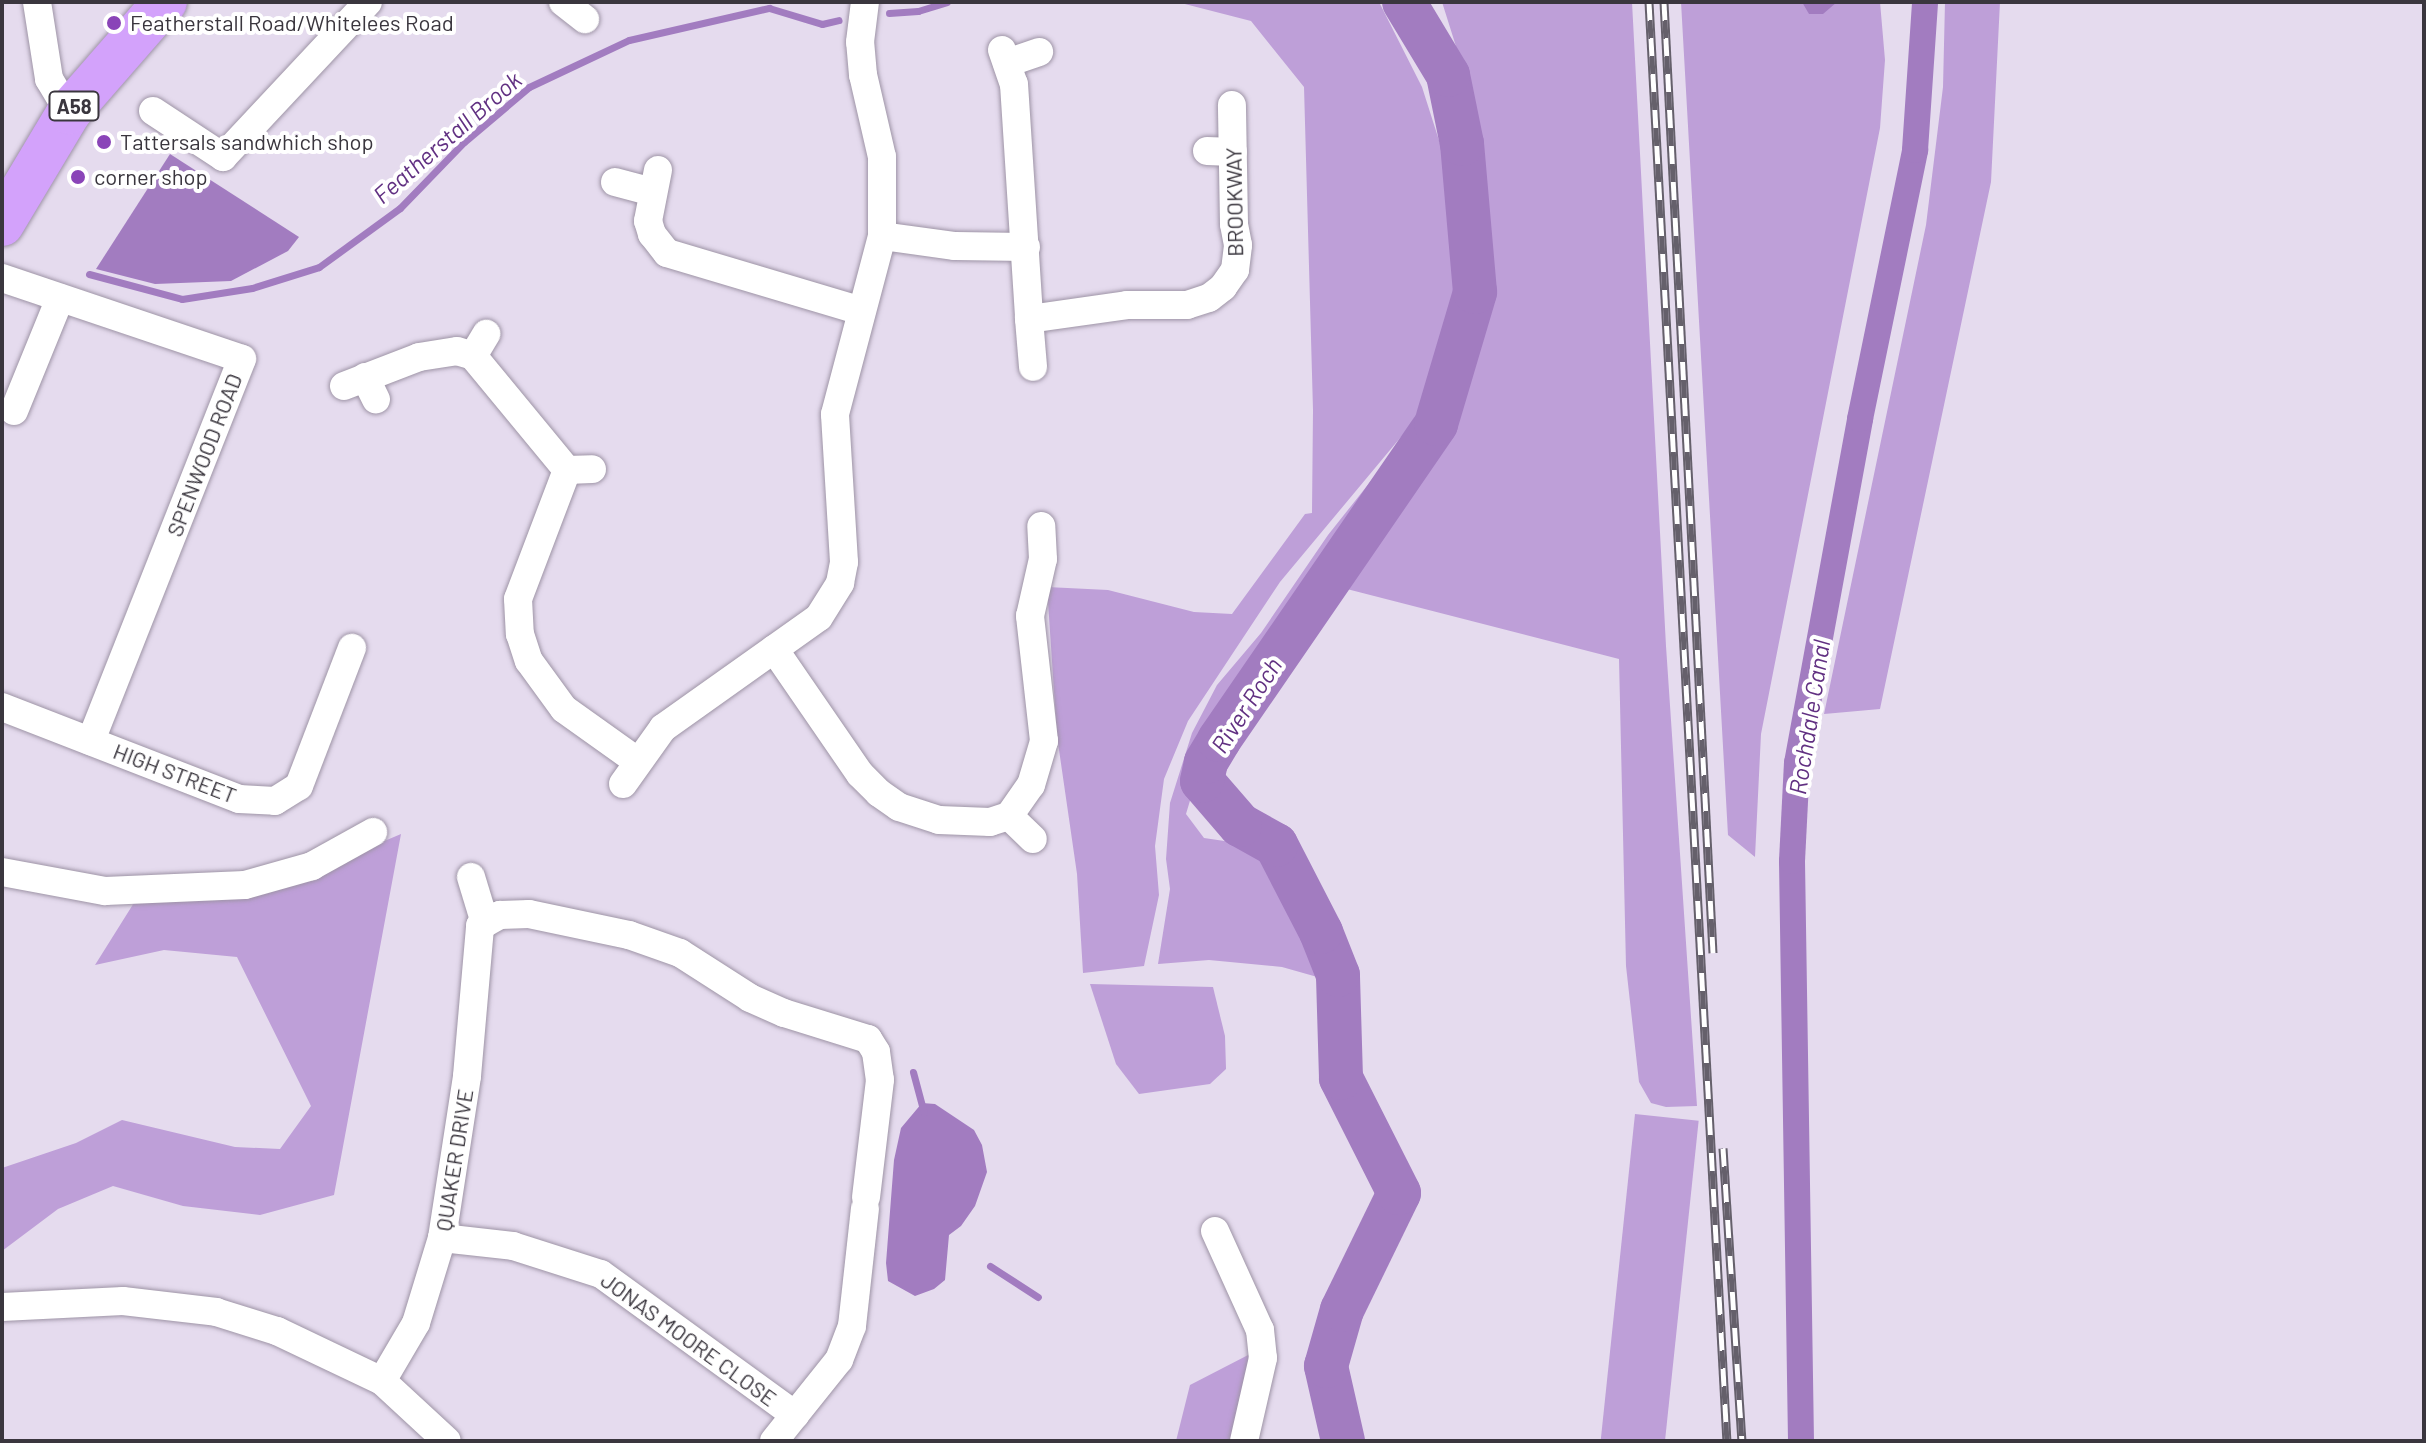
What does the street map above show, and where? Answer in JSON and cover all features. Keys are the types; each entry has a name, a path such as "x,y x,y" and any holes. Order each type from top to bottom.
{"highway":[{"name":"A58","path":"2,224 69,112 165,2"}],"street":[{"path":"37,2 49,79 69,112"},
{"path":"153,111 223,157 368,2"},
{"path":"362,388 419,357 480,345 579,469 518,599 520,634 529,661 564,709 630,773 663,728 819,617 840,583 844,562 835,414 882,236 882,157 863,75 860,42 865,2"},
{"path":"1033,367 1014,84 1004,56 1039,52"},
{"name":"BROOKWAY","path":"1029,319 1127,305 1187,305 1209,298 1245,274 1220,152 1232,105"},
{"path":"615,182 656,181 648,221 658,245 667,253 862,311"},
{"path":"882,236 955,246 1026,247"},
{"name":"SPENWOOD ROAD","path":"2,278 242,359 91,741"},
{"path":"14,411 60,298"},
{"path":"774,649 860,774 879,793 899,807 939,820 990,822 1009,816 1031,785 1044,741 1030,616 1043,559 1041,526"},
{"name":"HIGH STREET","path":"2,707 239,799 275,801 299,786 352,648"},
{"path":"1009,816 1033,839"},
{"path":"2,872 105,891 245,885 312,866 373,832"},
{"path":"471,877 482,924 500,915 529,914 629,935 680,953 762,1003 868,1039 876,1052 880,1080 852,1326 839,1360 774,1441"},
{"name":"QUAKER DRIVE","path":"382,1381 416,1323 442,1238 467,1076 482,924"},
{"path":"1215,1231 1260,1330 1263,1358 1244,1441"},
{"name":"JONAS MOORE CLOSE","path":"442,1238 513,1246 558,1257 601,1274 795,1415"},
{"path":"2,1307 123,1301 216,1312 277,1331 382,1381 447,1441"}],"shaded area":[{"path":"1177,2 1379,2 1422,87 1444,156 1454,290 1440,368 1410,426 1280,582 1188,721 1164,779 1155,846 1159,895 1144,966 1083,973 1077,874 1057,736 1047,587 1108,590 1194,612 1232,614 1305,514 1312,513 1313,410 1304,87 1251,21"},
{"path":"1442,2 1632,2 1666,646 1697,1106 1666,1107 1651,1103 1639,1082 1626,966 1619,659 1343,588 1440,452 1469,376 1491,275 1471,94"},
{"path":"1681,2 1880,2 1885,60 1880,128 1761,734 1755,857 1728,835"},
{"path":"1802,2 1837,2 1823,14 1809,14"},
{"path":"1945,2 2000,2 1991,182 1880,709 1824,714 1926,225 1943,87"},
{"path":"170,154 299,237 288,251 231,281 155,284 96,269"},
{"path":"1445,376 1424,426 1233,698 1204,754 1186,814 1204,838 1238,843 1275,859 1307,917 1335,982 1282,967 1209,960 1158,964 1170,889 1166,859 1170,803 1192,733 1217,685 1261,633 1328,535 1413,428"},
{"path":"401,834 334,1195 260,1215 183,1206 113,1186 58,1209 2,1251 2,1168 76,1143 122,1120 235,1147 280,1149 311,1106 237,957 164,950 95,965 137,898 323,867"},
{"path":"1090,984 1213,987 1225,1036 1226,1069 1210,1084 1139,1094 1116,1064"},
{"path":"922,1103 935,1104 974,1130 982,1145 987,1172 975,1206 961,1226 949,1235 945,1280 934,1289 915,1296 888,1281 886,1263 894,1160 901,1128"},
{"path":"1635,1114 1699,1121 1665,1441 1601,1440"},
{"path":"1252,1353 1236,1441 1176,1441 1190,1385"}],"waterway":[{"name":"Featherstall Brook","path":"889,13 918,11 947,2"},
{"name":"River Roch","path":"1343,1441 1326,1366 1342,1310 1399,1193 1341,1078 1338,975 1321,932 1276,845 1240,825 1202,781 1206,762 1219,740 1436,424 1475,292 1462,144 1448,75 1404,2"},
{"name":"Rochdale Canal","path":"1801,1441 1792,861 1797,763 1860,419 1915,150 1925,2"},
{"name":"Featherstall Brook","path":"89,274 182,299 252,288 319,267 400,208 464,142 529,87 629,40 769,8 822,24 839,20"},
{"path":"913,1072 924,1113"},
{"path":"990,1266 1038,1297"}],"railway":[{"path":"1649,2 1727,1441"},
{"path":"1664,2 1713,953"},
{"path":"1723,1148 1742,1441"}],"place":[{"name":"Featherstall Road/Whitelees Road","path":"114,23"},
{"name":"Tattersals sandwhich shop","path":"104,142"},
{"name":"corner shop","path":"78,177"}]}
